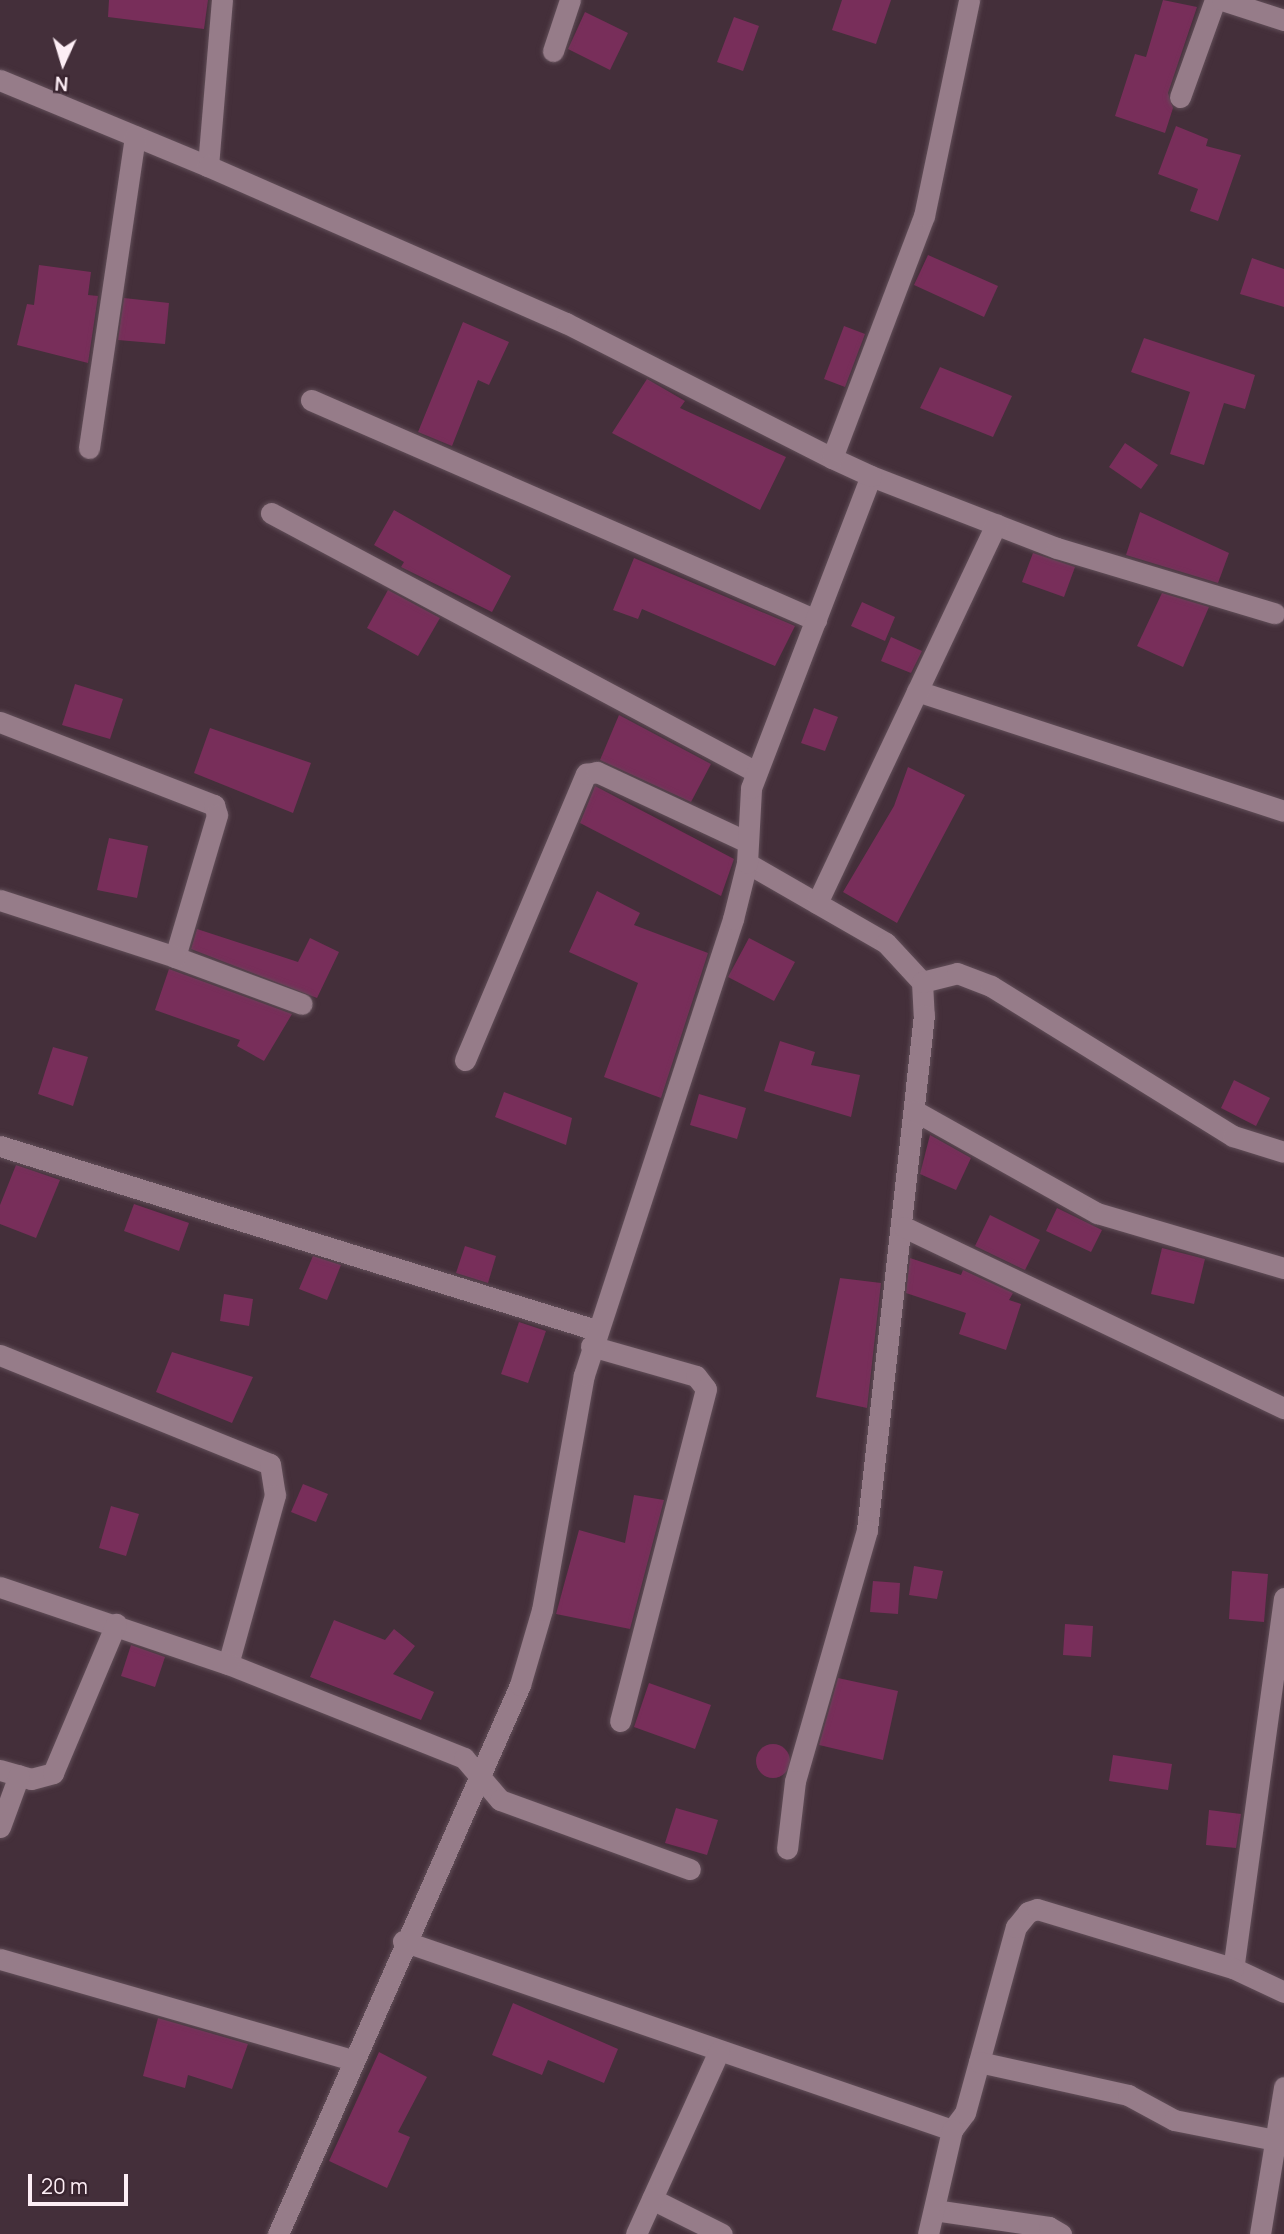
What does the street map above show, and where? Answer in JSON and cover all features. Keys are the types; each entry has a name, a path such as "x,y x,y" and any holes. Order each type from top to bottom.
{"street":[{"path":"208,166 222,0"},
{"path":"553,51 570,0"},
{"path":"832,458 923,216 969,0"},
{"path":"1180,97 1215,0"},
{"path":"1222,0 1284,20"},
{"path":"0,80 208,166 566,323 871,477 996,524 1274,614"},
{"path":"89,448 135,136"},
{"path":"311,400 816,620"},
{"path":"278,2234 403,1941 520,1685 542,1610 594,1338 747,863 745,841 756,772 871,477"},
{"path":"271,513 756,772"},
{"path":"817,903 996,524"},
{"path":"917,691 1284,811"},
{"path":"0,722 214,805 217,815 175,957"},
{"path":"465,1060 586,774 597,772 745,841"},
{"path":"747,863 886,943 922,982 915,1111 904,1227 867,1530 795,1781 787,1849"},
{"path":"0,900 175,957 302,1004"},
{"path":"922,982 957,973 991,986 1233,1136 1284,1152"},
{"path":"915,1111 1097,1213 1284,1268"},
{"path":"0,1146 594,1338 696,1376 706,1388 620,1721"},
{"path":"904,1227 1284,1408"},
{"path":"0,1355 270,1464 275,1495 228,1664"},
{"path":"0,1587 228,1664 464,1758 481,1774 500,1800 690,1869"},
{"path":"1233,1968 1284,1598"},
{"path":"0,1827 10,1772 44,1779 60,1764 116,1624"},
{"path":"928,2234 952,2130 965,2113 1016,1927 1028,1912 1233,1968 1284,1992"},
{"path":"403,1941 952,2130"},
{"path":"0,1959 352,2060"},
{"path":"636,2234 719,2051"},
{"path":"979,2062 1128,2095 1174,2120 1275,2140"},
{"path":"1260,2234 1284,2087"},
{"path":"652,2199 722,2234"},
{"path":"934,2210 1049,2227 1061,2234"}],"building":[{"path":"109,0 208,0 204,29 108,17"},
{"path":"842,0 891,0 876,44 832,30"},
{"path":"1163,0 1197,7 1168,93 1173,108 1165,133 1115,116 1135,54 1146,57"},
{"path":"585,12 628,33 610,70 568,49"},
{"path":"734,17 759,26 743,71 717,62"},
{"path":"1176,126 1208,139 1206,146 1241,155 1218,221 1190,211 1198,189 1158,174"},
{"path":"928,255 998,286 984,317 914,285"},
{"path":"1252,258 1284,269 1284,307 1240,294"},
{"path":"39,265 91,272 88,295 98,296 88,363 17,345 27,304 34,305"},
{"path":"124,298 169,303 165,344 118,340"},
{"path":"463,322 509,342 489,385 478,380 452,446 418,432"},
{"path":"844,326 865,334 845,387 824,379"},
{"path":"1144,338 1255,375 1245,409 1224,403 1204,465 1170,454 1190,392 1131,372"},
{"path":"940,367 1012,396 993,437 920,408"},
{"path":"647,379 685,401 680,408 786,457 760,510 612,433"},
{"path":"1125,443 1158,465 1141,489 1109,467"},
{"path":"394,510 511,576 492,612 401,567 404,562 374,545"},
{"path":"1140,512 1229,553 1218,583 1126,555"},
{"path":"1033,553 1075,567 1064,597 1022,582"},
{"path":"634,558 795,626 775,666 642,609 638,619 613,610"},
{"path":"388,590 440,618 418,656 367,628"},
{"path":"1162,593 1209,607 1183,667 1137,646"},
{"path":"862,602 895,617 885,641 851,626"},
{"path":"891,637 922,651 911,673 881,661"},
{"path":"75,684 123,699 110,739 62,725"},
{"path":"814,708 838,717 825,751 801,743"},
{"path":"619,715 711,764 691,802 600,760"},
{"path":"210,728 311,763 293,813 194,773"},
{"path":"908,767 965,795 897,923 843,892 894,806"},
{"path":"595,786 734,859 721,896 580,823"},
{"path":"109,838 148,846 137,898 97,890"},
{"path":"597,891 640,913 634,925 708,953 661,1098 604,1077 638,983 569,952"},
{"path":"197,929 298,962 310,938 339,952 317,998 191,949"},
{"path":"749,938 795,962 774,1001 728,977"},
{"path":"169,969 292,1014 264,1061 237,1046 240,1040 155,1010"},
{"path":"780,1041 815,1052 811,1065 860,1075 851,1117 764,1091"},
{"path":"53,1047 88,1057 73,1106 38,1094"},
{"path":"1234,1080 1270,1098 1256,1126 1221,1108"},
{"path":"504,1092 572,1118 566,1145 495,1117"},
{"path":"699,1094 746,1108 737,1139 690,1125"},
{"path":"930,1135 971,1158 956,1190 920,1174"},
{"path":"16,1165 60,1180 36,1238 0,1224 0,1205"},
{"path":"134,1204 189,1223 179,1251 124,1231"},
{"path":"1057,1208 1102,1230 1091,1252 1046,1231"},
{"path":"990,1215 1040,1240 1025,1270 975,1246"},
{"path":"465,1246 496,1256 488,1283 456,1273"},
{"path":"1162,1248 1205,1259 1194,1304 1151,1294"},
{"path":"313,1256 341,1265 327,1300 299,1289"},
{"path":"910,1258 961,1275 963,1270 1013,1293 1009,1300 1021,1304 1006,1350 959,1334 966,1313 906,1293"},
{"path":"840,1278 881,1283 867,1408 816,1397"},
{"path":"224,1294 253,1299 249,1326 220,1321"},
{"path":"519,1322 546,1331 528,1383 501,1374"},
{"path":"172,1352 253,1377 232,1423 156,1392"},
{"path":"303,1484 328,1494 316,1522 291,1512"},
{"path":"634,1495 664,1500 630,1629 556,1614 579,1530 625,1543"},
{"path":"111,1506 139,1514 126,1556 99,1548"},
{"path":"914,1566 943,1571 937,1599 909,1595"},
{"path":"1232,1571 1268,1574 1264,1622 1229,1619"},
{"path":"873,1581 900,1583 898,1614 870,1612"},
{"path":"334,1620 385,1640 394,1629 415,1646 393,1674 434,1692 421,1720 310,1677"},
{"path":"1065,1624 1093,1626 1091,1657 1063,1655"},
{"path":"131,1645 165,1657 155,1687 121,1676"},
{"path":"838,1678 898,1691 883,1760 819,1745"},
{"path":"649,1683 711,1705 695,1749 634,1727"},
{"path":"773,1744 785,1749 790,1761 785,1773 773,1778 761,1773 756,1761 761,1749"},
{"path":"1113,1755 1172,1764 1168,1790 1109,1781"},
{"path":"676,1808 718,1820 707,1855 665,1843"},
{"path":"1209,1810 1241,1814 1236,1848 1206,1845"},
{"path":"513,2003 618,2049 604,2083 548,2060 542,2075 492,2055"},
{"path":"158,2018 248,2044 232,2089 188,2075 185,2088 143,2076"},
{"path":"379,2052 427,2077 398,2132 410,2137 387,2188 329,2161"}]}
